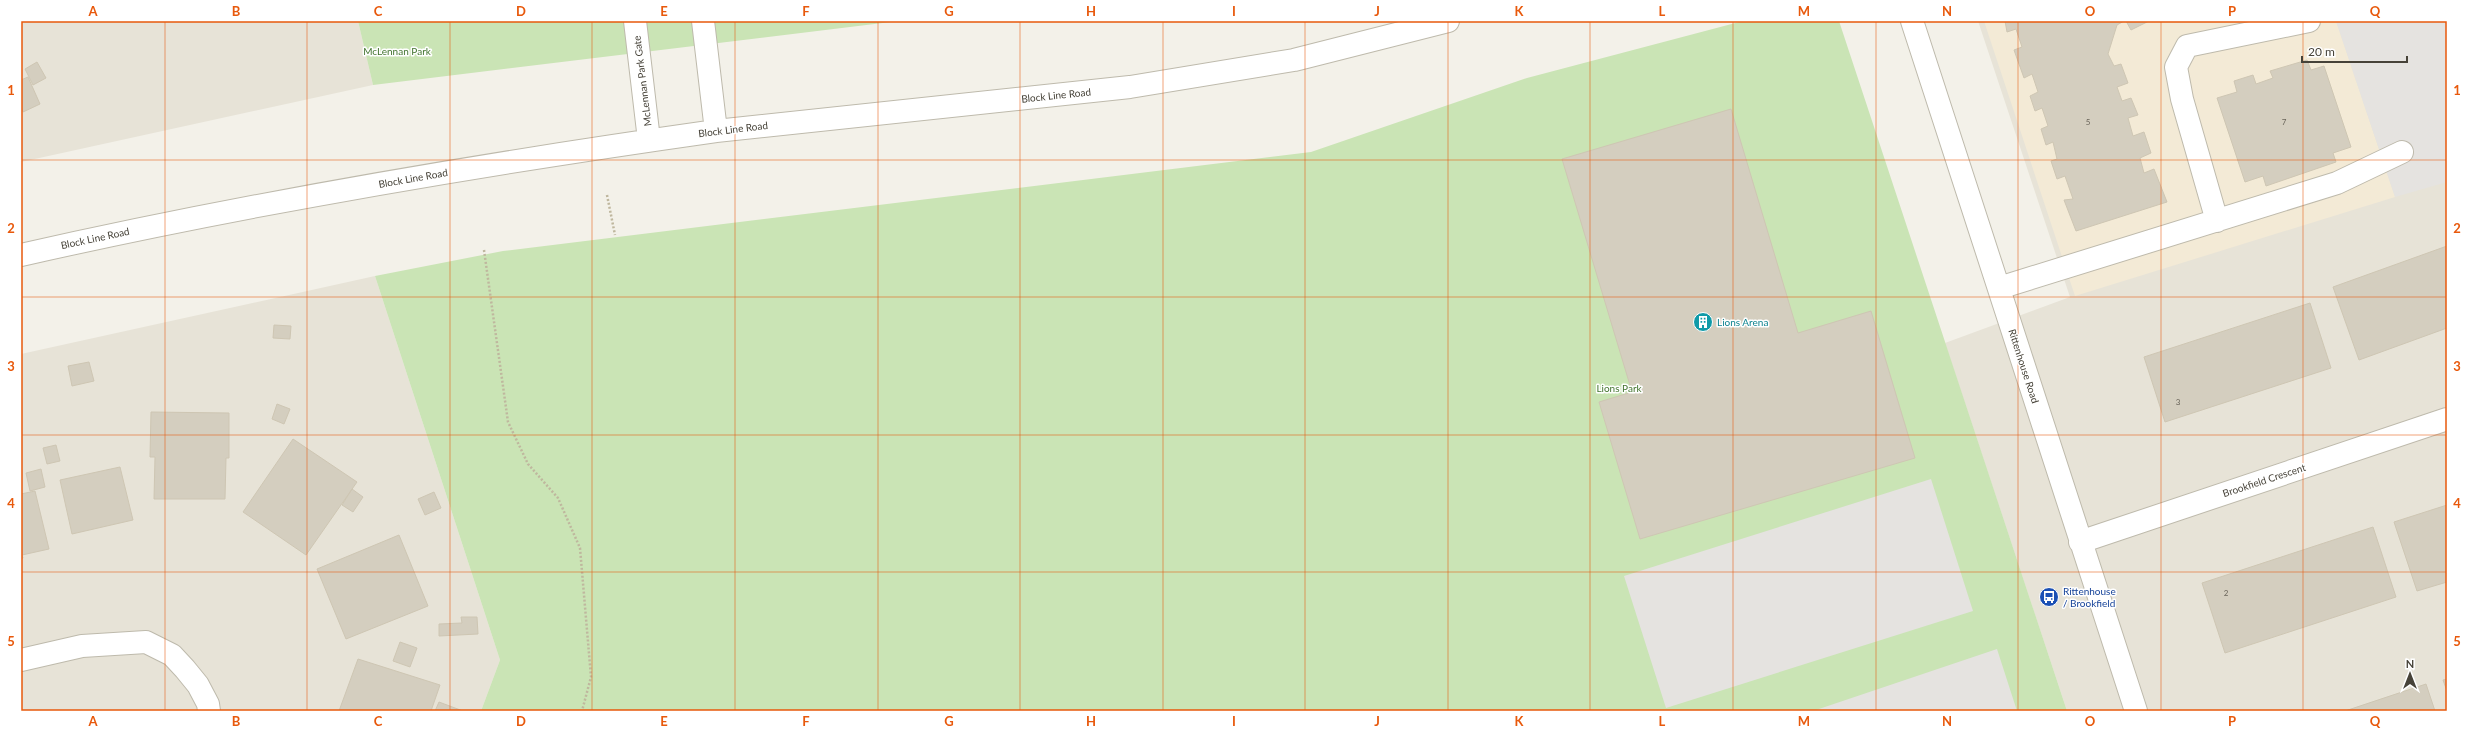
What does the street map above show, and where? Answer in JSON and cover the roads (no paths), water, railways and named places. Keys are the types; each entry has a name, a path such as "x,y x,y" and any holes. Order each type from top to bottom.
{"street":[{"name":"McLennan Park Gate","path":"635,21 649,140"},
{"path":"703,21 716,131"},
{"name":"Block Line Road","path":"21,255 119,232 427,176 649,140 716,131 1130,87 1294,60 1448,21"},
{"name":"Rittenhouse Road","path":"1912,21 2136,711"},
{"path":"2217,221 2182,99 2176,67 2187,46 2309,21"},
{"path":"1999,288 2337,183 2402,152"},
{"name":"Brookfield Crescent","path":"2080,542 2447,419"},
{"path":"21,660 82,646 146,642 172,655 185,668 198,685 208,704 209,711"}],"place":[{"name":"Lions Arena","path":"1703,322"},
{"name":"Rittenhouse / Brookfield","path":"2049,597"}],"park label":[{"name":"McLennan Park","path":"397,51"},
{"name":"Lions Park","path":"1619,388"}]}
